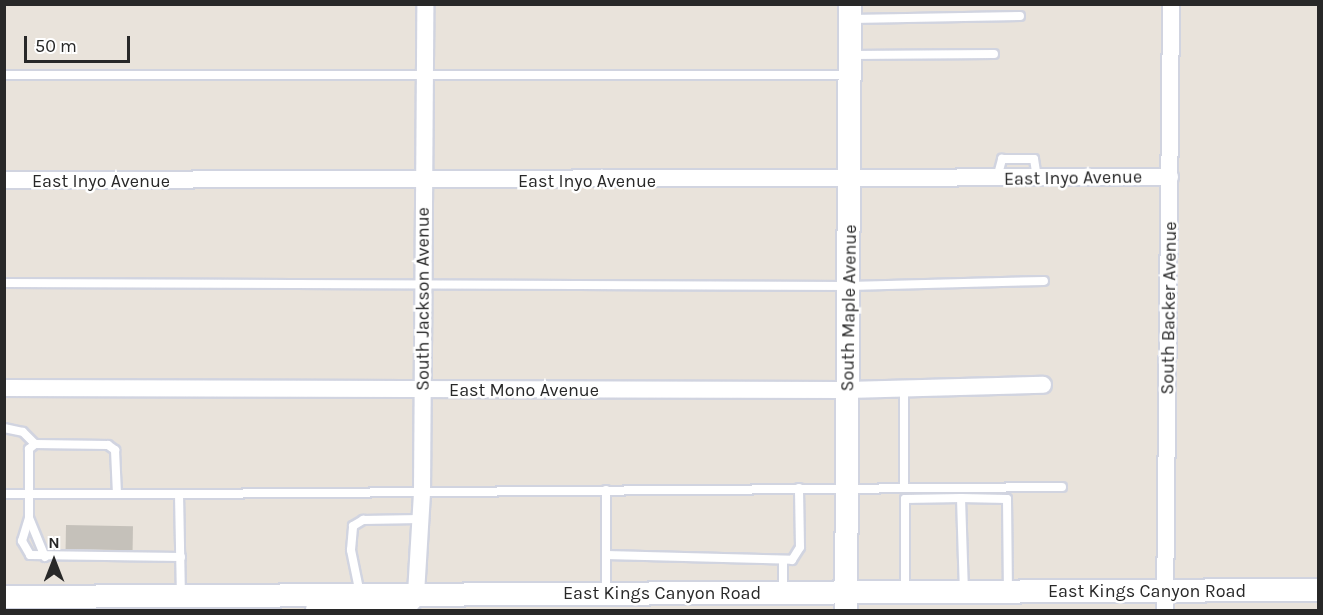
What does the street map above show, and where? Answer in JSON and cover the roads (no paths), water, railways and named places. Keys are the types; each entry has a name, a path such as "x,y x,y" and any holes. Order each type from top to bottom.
{"main road":[{"name":"South Maple Avenue","path":"846,602 847,390 852,180 850,12"},
{"name":"East Kings Canyon Road","path":"4,597 360,594 420,602 606,593 783,593 846,602 904,592 1008,592 1165,601 1318,590"},
{"path":"4,607 160,605 181,596"},
{"path":"317,610 403,608 420,602"}],"street":[{"name":"South Jackson Avenue","path":"420,602 426,4"},
{"name":"South Backer Avenue","path":"1165,601 1171,4"},
{"name":"East Inyo Avenue","path":"4,180 424,182 1170,177"},
{"name":"East Mono Avenue","path":"4,388 847,390 1043,385"}],"lane":[{"path":"850,12 1020,16"},
{"path":"4,75 425,75 851,65 994,54"},
{"path":"4,283 849,286 1044,281"},
{"path":"904,388 904,488"},
{"path":"4,428 23,432 35,444 108,445 115,450 117,494"},
{"path":"35,444 30,449 29,518 22,541 30,555 180,557"},
{"path":"606,555 703,555 734,562 783,563 792,560 800,547 799,488"},
{"path":"4,494 1062,488"},
{"path":"606,490 606,593"},
{"path":"179,494 181,596"},
{"path":"961,498 964,592"},
{"path":"904,592 904,500 961,498 1007,499 1008,592"},
{"path":"29,518 45,557"},
{"path":"360,594 351,550 353,526 363,520 420,519"},
{"path":"783,563 783,593"}]}
